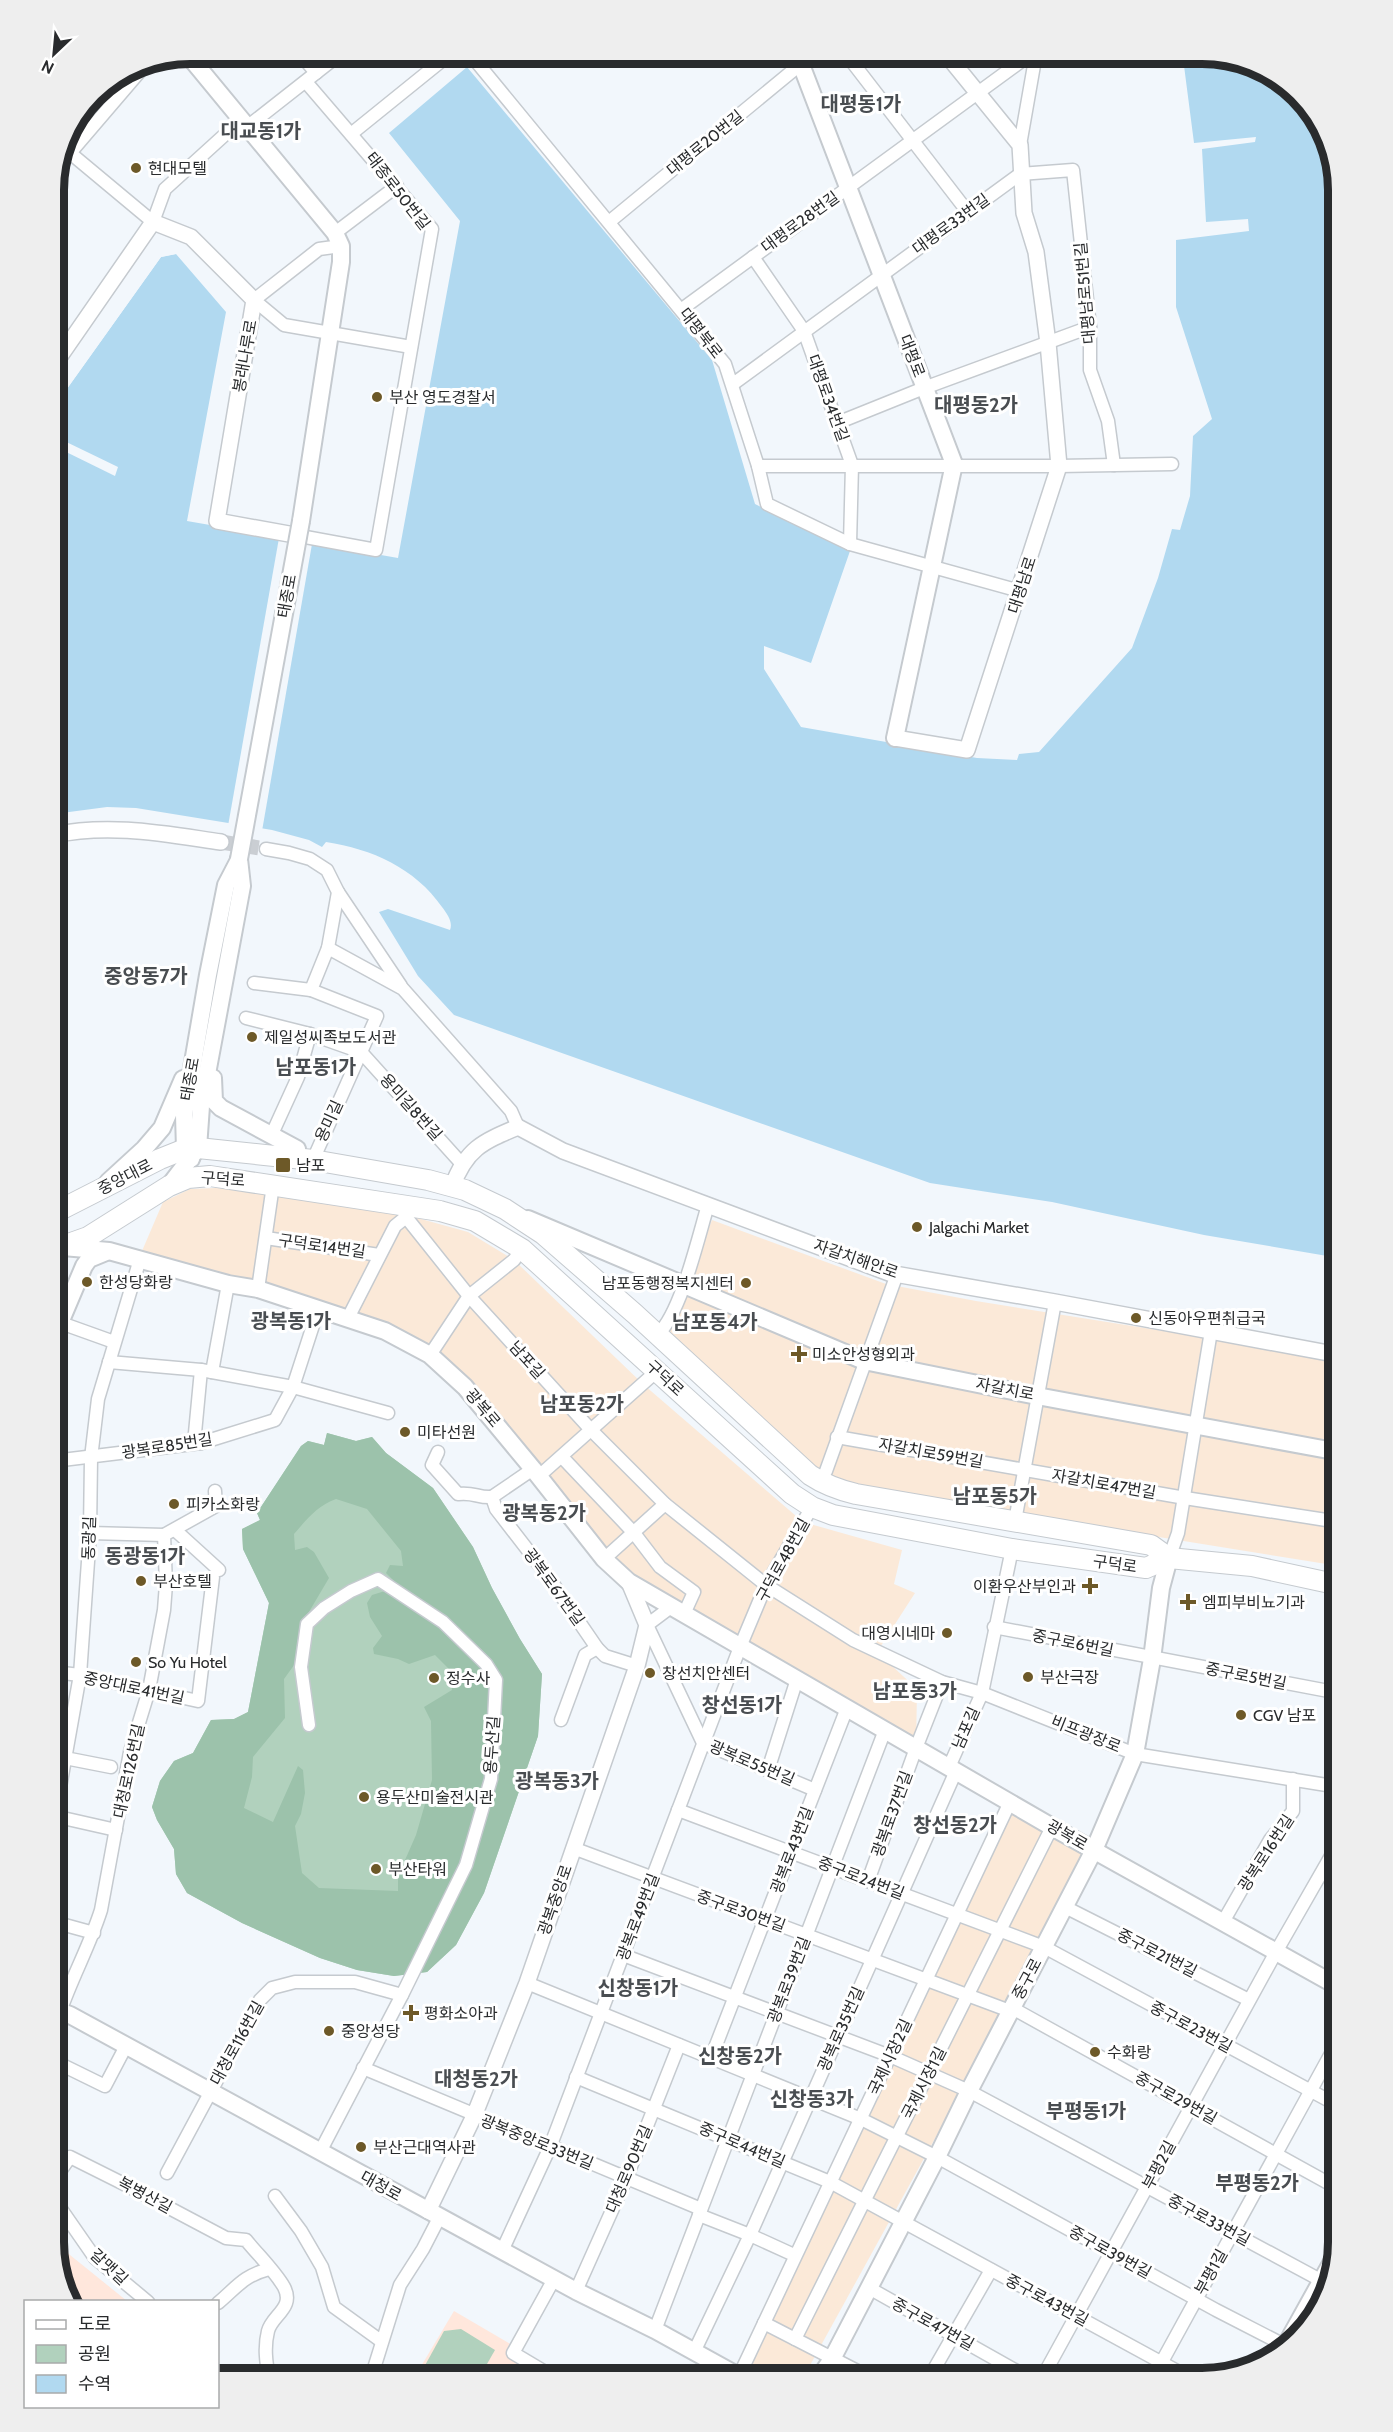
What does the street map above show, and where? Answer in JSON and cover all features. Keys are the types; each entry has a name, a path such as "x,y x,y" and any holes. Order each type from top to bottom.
{"main road":[{"path":"196,65 338,239"},
{"name":"대평로","path":"805,65 848,187 954,465"},
{"name":"태종로","path":"191,1152 184,1115 226,885 239,859 301,528 341,262 338,239"},
{"path":"895,738 954,465"},
{"name":"태종로","path":"191,1152 242,886 239,859"},
{"path":"210,1054 214,1101 221,1108 272,1134 305,1155"},
{"path":"103,1188 123,1166 144,1149 162,1128 183,1079 193,1063"},
{"path":"169,1186 191,1152 210,1176"},
{"name":"구덕로","path":"191,1152 305,1155 452,1186 487,1200 543,1234 658,1334 820,1482 856,1494 1151,1545 1169,1558"},
{"name":"중앙대로","path":"65,1208 160,1159 191,1152"},
{"name":"구덕로","path":"169,1186 188,1179 210,1176 273,1185 408,1211 459,1215 475,1221 522,1249 792,1494 812,1507 853,1519 1012,1549 1146,1568 1169,1558 1252,1566 1328,1583"},
{"name":"중앙대로","path":"64,1246 88,1237 169,1186"},
{"name":"자갈치로","path":"515,1215 563,1233 864,1361 1037,1396 1328,1450"},
{"name":"광복로","path":"64,1248 109,1251 228,1284 258,1289 385,1332 430,1355 465,1387 604,1559 629,1582 1052,1827 1328,1982"},
{"path":"64,1312 89,1259 109,1251"},
{"name":"중구로","path":"826,2368 938,2157 969,2091 1094,1850 1135,1754 1152,1659 1161,1588 1169,1558"},
{"name":"대청로","path":"64,2014 434,2215 723,2368"},
{"path":"1304,2315 1315,2296"}],"street":[{"path":"309,65 316,73"},
{"path":"65,349 153,222 165,189 230,130 247,127 326,65"},
{"path":"351,134 436,65"},
{"name":"대평북로","path":"479,65 726,364 758,466 767,504 850,544 1020,591"},
{"name":"대평로20번길","path":"609,222 795,65"},
{"path":"854,65 968,212"},
{"path":"955,65 1020,145"},
{"name":"대평로28번길","path":"682,309 1016,65"},
{"path":"1020,145 1034,65"},
{"path":"76,140 132,79"},
{"name":"태종로50번길","path":"301,528 376,550 432,229 306,82"},
{"path":"109,95 113,100"},
{"name":"대평남로","path":"895,738 967,750 1059,466 1048,343 1036,252 1024,213 1020,145"},
{"path":"70,154 153,222"},
{"name":"대평남로51번길","path":"1020,174 1073,170 1090,327 1090,370 1108,421 1114,465"},
{"name":"대평로33번길","path":"881,274 1020,174"},
{"path":"397,186 338,239 319,249 254,300 284,325 411,347"},
{"name":"봉래나루로","path":"153,222 191,237 254,300 216,521 301,528"},
{"name":"대평로28번길","path":"753,257 804,331"},
{"name":"대평로34번길","path":"733,384 881,274"},
{"path":"837,423 924,388 1090,327"},
{"name":"대평로34번길","path":"804,331 852,465"},
{"path":"758,466 1172,464"},
{"path":"850,544 852,465"},
{"path":"65,833 81,829 137,830 221,842"},
{"path":"266,849 310,859 327,870 338,892 403,989 511,1111 518,1127 487,1140 461,1163 452,1186"},
{"path":"254,983 311,990 328,948 338,892"},
{"path":"328,948 403,989"},
{"name":"용미길","path":"305,1155 361,1052 377,1016 311,990"},
{"path":"246,1018 310,1035 361,1052"},
{"path":"272,1134 298,1077 310,1035"},
{"name":"용미길8번길","path":"361,1052 461,1163"},
{"name":"자갈치해안로","path":"518,1127 563,1151 889,1273 1328,1353"},
{"path":"258,1289 273,1185"},
{"path":"658,1334 666,1327 680,1298 708,1205"},
{"name":"구덕로14번길","path":"348,1318 395,1226 408,1211"},
{"name":"남포길","path":"408,1211 469,1296 591,1431 665,1504 766,1585 853,1640 942,1682 982,1692 953,1769"},
{"name":"구덕로14번길","path":"266,1238 379,1255"},
{"path":"430,1355 469,1296 514,1260 522,1249"},
{"name":"동광길","path":"64,1762 80,1676 90,1533 91,1458 98,1399 140,1259"},
{"path":"820,1482 826,1471 897,1274"},
{"path":"201,1443 195,1433 228,1284"},
{"path":"1015,1521 1055,1302"},
{"name":"광복로85번길","path":"64,1460 201,1443 275,1420 293,1387 318,1310"},
{"path":"1169,1558 1178,1533 1185,1498 1211,1331"},
{"path":"64,1332 114,1342"},
{"path":"109,1362 207,1371 293,1387 388,1413"},
{"path":"438,1452 432,1465 458,1494 472,1492 481,1497 492,1497 562,1457 657,1371"},
{"name":"자갈치로59번길","path":"837,1437 1024,1470"},
{"path":"562,1457 634,1533 660,1567 694,1592 678,1610 647,1625 629,1582"},
{"name":"자갈치로47번길","path":"1024,1470 1328,1520"},
{"path":"90,1533 170,1533 216,1506 215,1491"},
{"name":"광복로67번길","path":"492,1497 496,1509 547,1575 597,1648 604,1656 637,1666"},
{"path":"604,1559 665,1504"},
{"name":"구덕로48번길","path":"740,1647 766,1585 812,1507"},
{"name":"중앙대로41번길","path":"64,1674 198,1701 216,1574 170,1533"},
{"name":"대청로126번길","path":"64,1995 94,1933 101,1910 130,1752 149,1690 164,1610 170,1533"},
{"path":"982,1692 1012,1549"},
{"name":"용두산길","path":"309,1725 301,1667 307,1624 324,1608 351,1591 378,1579 443,1622 486,1664 496,1680 491,1779 466,1865 402,1995 320,2152"},
{"name":"광복중앙로","path":"434,2215 527,1983 637,1666 647,1625"},
{"name":"광복로55번길","path":"647,1625 704,1743 815,1790"},
{"name":"중구로6번길","path":"994,1627 1152,1659"},
{"name":"광복로49번길","path":"502,2251 550,2147 603,2014 623,1955 740,1647"},
{"path":"561,1720 585,1654 597,1648"},
{"name":"중구로5번길","path":"1152,1659 1328,1691"},
{"path":"768,1770 797,1679"},
{"path":"916,1748 942,1682"},
{"name":"비프광장로","path":"982,1692 1135,1754 1328,1785"},
{"name":"광복로43번길","path":"711,2058 847,1708"},
{"name":"광복로39번길","path":"655,2330 885,1730"},
{"name":"광복로37번길","path":"868,1881 916,1748"},
{"path":"65,1758 111,1767"},
{"name":"광복로35번길","path":"694,2352 811,2099 902,1893 953,1769"},
{"name":"광복로16번길","path":"1223,1922 1270,1840 1293,1810 1293,1779"},
{"name":"국제시장2길","path":"744,2368 794,2255 861,2119 1010,1802"},
{"name":"중구로24번길","path":"678,1810 1044,1947"},
{"path":"64,1820 116,1830"},
{"name":"국제시장1길","path":"795,2339 1052,1827"},
{"name":"중구로30번길","path":"573,1848 1011,2009"},
{"name":"부평2길","path":"1048,2368 1249,2000 1328,1863"},
{"name":"중구로21번길","path":"1065,1906 1249,2000"},
{"path":"64,1925 94,1933"},
{"name":"중구로23번길","path":"1044,1947 1328,2100"},
{"name":"중구로33번길","path":"623,1955 890,2056 969,2091 1322,2281"},
{"name":"대청로116번길","path":"210,2092 260,2000 272,1988 295,1982 355,1982 402,1995"},
{"name":"중구로39번길","path":"527,1983 861,2119 938,2157 1278,2342"},
{"name":"중구로29번길","path":"1011,2009 1328,2183"},
{"name":"대청로90번길","path":"576,2291 626,2179 679,2045"},
{"path":"64,2066 105,2086 126,2046"},
{"name":"부평1길","path":"1159,2368 1328,2059"},
{"name":"광복중앙로33번길","path":"363,2068 626,2179 794,2255"},
{"name":"중구로44번길","path":"576,2078 830,2182 904,2221"},
{"path":"167,2173 210,2092"},
{"name":"복병산길","path":"64,2166 70,2157 226,2238 246,2240 269,2269"},
{"path":"275,2196 301,2231 322,2267 334,2307 381,2341"},
{"name":"갈맷길","path":"64,2213 95,2258 147,2300"},
{"path":"374,2367 400,2285 423,2249 434,2215"},
{"name":"중구로43번길","path":"904,2221 1172,2368"},
{"path":"219,2302 231,2288 255,2272 269,2269 285,2289 287,2303 281,2314 268,2328 267,2367"},
{"path":"935,2368 992,2270"},
{"path":"537,2367 513,2353 554,2279"},
{"name":"중구로47번길","path":"869,2288 1011,2368"},
{"path":"764,2323 850,2368"}],"shaded area":[{"path":"216,1188 272,1192 403,1214 468,1232 514,1260 644,1385 803,1522 902,1550 894,1584 915,1593 877,1652 917,1689 916,1748 629,1582 465,1387 385,1332 139,1258 163,1202 190,1189"},
{"path":"712,1220 886,1284 976,1301 1328,1357 1328,1564 1016,1514 823,1479 666,1335"},
{"path":"1010,1802 1094,1850 809,2368 756,2368 750,2365"},
{"path":"65,2250 126,2300 80,2300 71,2282"},
{"path":"454,2311 512,2345 536,2367 420,2367"}],"green space":[{"path":"327,1433 356,1441 372,1437 386,1453 433,1488 473,1547 492,1588 542,1674 538,1736 484,1893 456,1945 427,1972 394,1976 357,1970 320,1958 242,1923 187,1893 176,1874 174,1849 152,1807 160,1781 174,1761 193,1753 211,1720 234,1719 248,1712 269,1603 243,1549 242,1529 260,1520 257,1513 301,1446 308,1441 324,1445"},
{"path":"327,1433 356,1441 372,1437 386,1453 433,1488 473,1547 492,1588 542,1674 538,1736 484,1893 456,1945 427,1972 394,1976 357,1970 320,1958 242,1923 187,1893 176,1874 174,1849 152,1807 160,1781 174,1761 193,1753 211,1720 234,1719 248,1712 269,1603 243,1549 242,1529 260,1520 257,1513 301,1446 308,1441 324,1445","holes":["336,1499 367,1509 401,1551 403,1566 390,1565 386,1573 402,1589 400,1596 385,1591 372,1595 367,1603 370,1617 382,1636 373,1648 374,1654 409,1664 435,1655 449,1669 452,1690 424,1707 431,1721 432,1780 416,1835 398,1876 398,1891 319,1888 302,1873 295,1826 301,1814 305,1793 303,1770 298,1766 273,1822 244,1808 252,1777 253,1757 285,1718 284,1679 297,1661 303,1622 329,1578 314,1552 307,1547 295,1550 294,1534 318,1509"]},
{"path":"461,2329 495,2350 485,2367 424,2367 444,2331"}],"water":[{"path":"1184,65 1227,67 1243,71 1272,86 1297,108 1307,121 1322,150 1327,174 1328,1256 1204,1235 1052,1202 930,1183 454,1015 418,976 379,912 388,909 450,930 451,924 448,916 419,881 406,871 376,855 326,842 322,847 309,840 272,830 136,808 107,807 65,813 65,392 161,257 176,254 226,312 187,521 398,558 460,221 389,133 467,67 712,360 755,504 850,551 811,663 764,646 764,669 801,727 977,758 1017,760 1019,754 1039,752 1132,648 1158,578 1172,529 1180,530 1190,496 1193,436 1212,419 1176,307 1176,240 1249,231 1248,219 1206,222 1202,149 1255,142 1256,137 1194,143"}],"pier":[{"path":"172,252 176,254 161,257 65,392 65,387 159,255"},
{"path":"65,441 118,467 115,476 65,451"},
{"path":"279,538 312,544 262,831 228,826"}],"tunnel":[{"path":"221,842 266,849"}],"place":[{"name":"현대모텔","path":"136,168"},
{"name":"부산 영도경찰서","path":"377,397"},
{"name":"제일성씨족보도서관","path":"252,1037"},
{"name":"남포","path":"283,1165"},
{"name":"Jalgachi Market","path":"917,1227"},
{"name":"한성당화랑","path":"87,1282"},
{"name":"남포동행정복지센터","path":"746,1283"},
{"name":"신동아우편취급국","path":"1136,1318"},
{"name":"미소안성형외과","path":"799,1354"},
{"name":"미타선원","path":"405,1432"},
{"name":"피카소화랑","path":"174,1504"},
{"name":"부산호텔","path":"141,1581"},
{"name":"이환우산부인과","path":"1090,1586"},
{"name":"엠피부비뇨기과","path":"1188,1602"},
{"name":"대영시네마","path":"947,1633"},
{"name":"So Yu Hotel","path":"136,1662"},
{"name":"창선치안센터","path":"650,1673"},
{"name":"부산극장","path":"1028,1677"},
{"name":"정수사","path":"434,1678"},
{"name":"CGV 남포","path":"1241,1715"},
{"name":"용두산미술전시관","path":"364,1797"},
{"name":"부산타워","path":"376,1869"},
{"name":"평화소아과","path":"411,2013"},
{"name":"중앙성당","path":"329,2031"},
{"name":"수화랑","path":"1095,2052"},
{"name":"부산근대역사관","path":"361,2147"}],"district":[{"name":"대평동1가","path":"861,104"},
{"name":"대교동1가","path":"261,131"},
{"name":"대평동2가","path":"976,405"},
{"name":"중앙동7가","path":"146,976"},
{"name":"남포동1가","path":"316,1067"},
{"name":"광복동1가","path":"291,1321"},
{"name":"남포동4가","path":"715,1322"},
{"name":"남포동2가","path":"582,1404"},
{"name":"남포동5가","path":"995,1496"},
{"name":"광복동2가","path":"544,1513"},
{"name":"동광동1가","path":"145,1556"},
{"name":"남포동3가","path":"915,1691"},
{"name":"창선동1가","path":"742,1705"},
{"name":"광복동3가","path":"557,1781"},
{"name":"창선동2가","path":"955,1825"},
{"name":"신창동1가","path":"638,1988"},
{"name":"신창동2가","path":"740,2056"},
{"name":"대청동2가","path":"476,2079"},
{"name":"신창동3가","path":"812,2099"},
{"name":"부평동1가","path":"1086,2111"},
{"name":"부평동2가","path":"1257,2183"}]}
